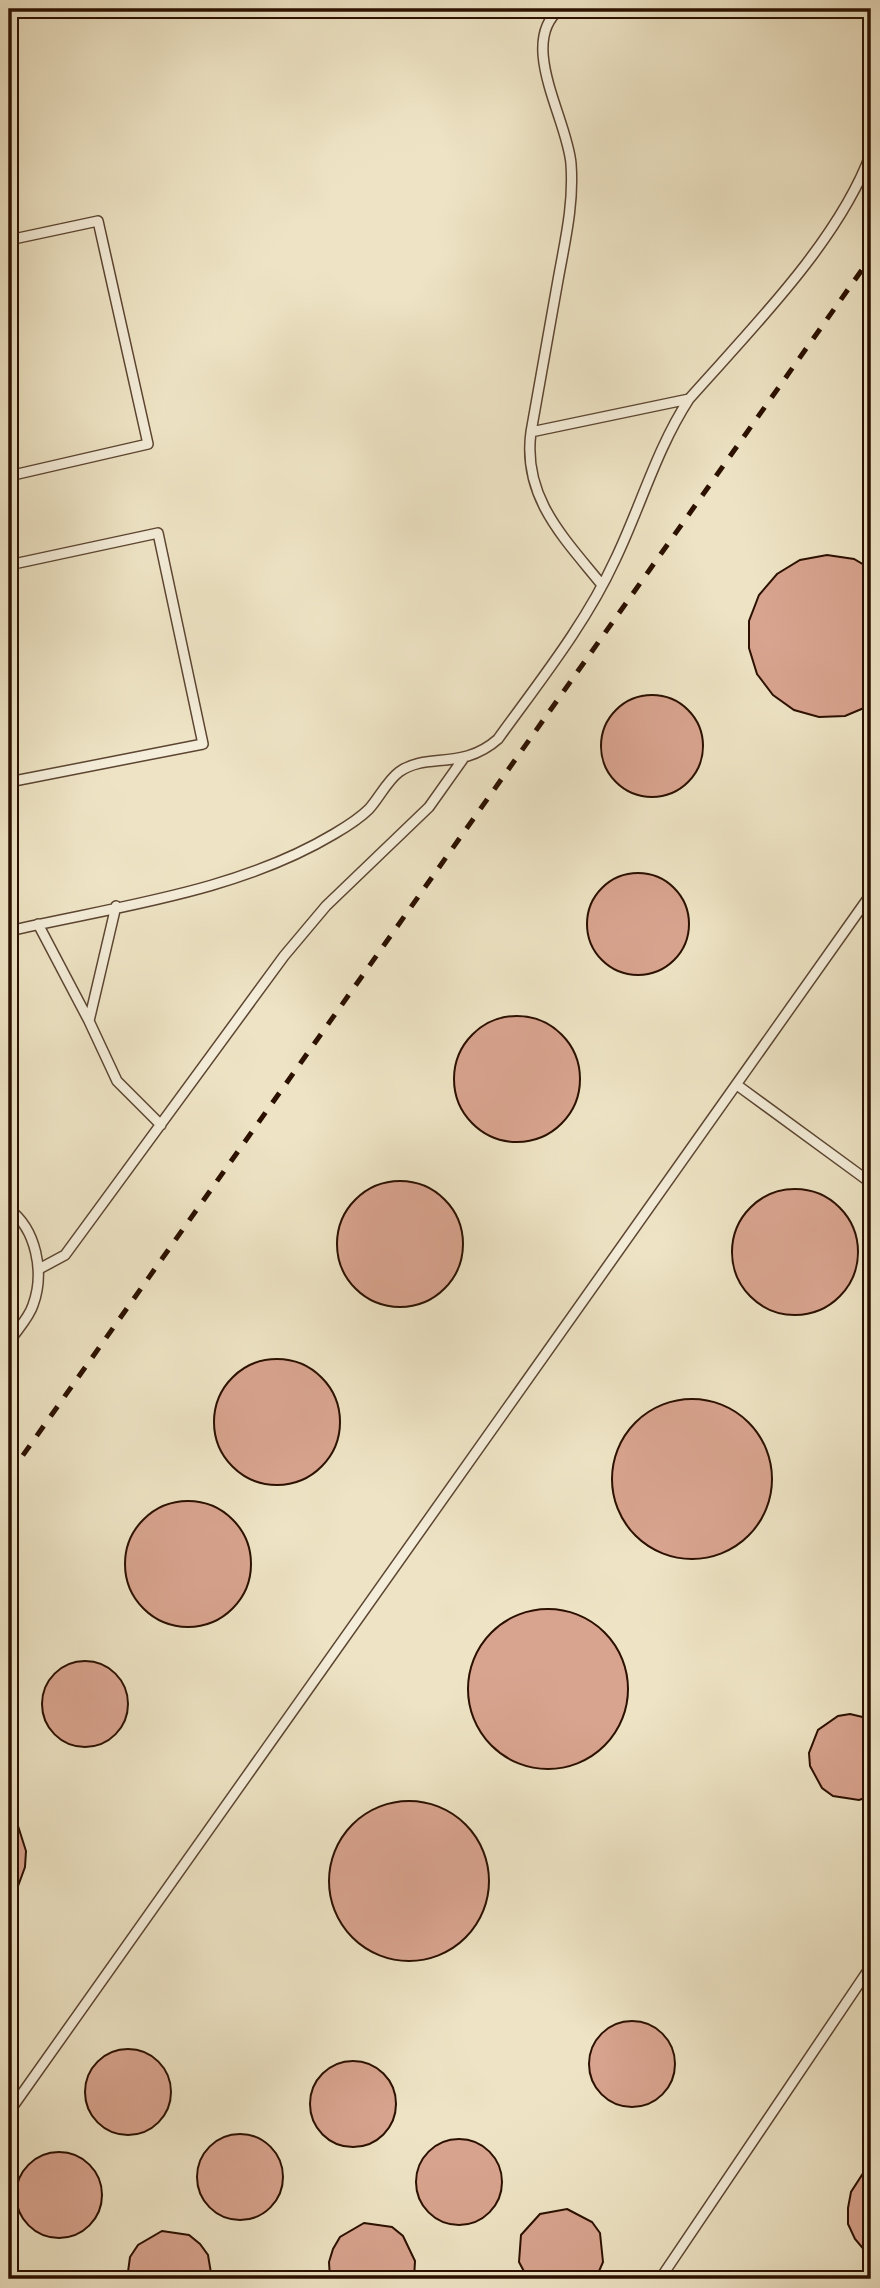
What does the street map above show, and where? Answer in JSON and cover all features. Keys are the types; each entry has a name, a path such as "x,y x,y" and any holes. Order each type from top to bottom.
{"lane":[{"path":"560,9 554,13 541,39 545,68 569,143 572,200 531,432 530,470 537,495 548,518 602,585"},
{"path":"9,931 205,887 287,858 358,818 397,773 412,765 463,759 485,750 498,739 567,643 602,585 615,560 664,439 689,399 795,277 850,199 871,153"},
{"path":"9,240 98,221 148,444 9,476"},
{"path":"531,432 689,399"},
{"path":"9,565 159,533 203,744 9,782"},
{"path":"40,1269 65,1255 292,946 326,906 429,807 463,759"},
{"path":"9,2112 871,894"},
{"path":"89,1021 116,906"},
{"path":"38,924 117,1081 161,1125"},
{"path":"737,1085 871,1183"},
{"path":"9,1209 25,1221 40,1269 33,1305 9,1342"},
{"path":"660,2279 871,1966"}],"building":[{"path":"827,555 854,559 871,569 871,705 845,716 819,717 794,710 773,695 757,674 749,648 749,621 759,595 777,574 800,560"},
{"path":"652,695 671,699 688,710 699,727 703,746 699,765 688,782 671,793 652,797 633,793 616,782 605,765 601,746 605,727 616,710 633,699"},
{"path":"638,873 657,877 674,888 685,905 689,924 685,943 674,960 657,971 638,975 619,971 602,960 591,943 587,924 591,905 602,888 619,877"},
{"path":"517,1016 541,1020 562,1034 576,1055 580,1079 576,1103 562,1124 541,1138 517,1142 493,1138 472,1124 458,1103 454,1079 458,1055 472,1034 493,1020"},
{"path":"400,1181 424,1185 445,1199 459,1220 463,1244 459,1268 445,1289 424,1303 400,1307 376,1303 355,1289 341,1268 337,1244 341,1220 355,1199 376,1185"},
{"path":"795,1189 819,1193 840,1207 854,1228 858,1252 854,1276 840,1297 819,1311 795,1315 771,1311 750,1297 736,1276 732,1252 736,1228 750,1207 771,1193"},
{"path":"277,1359 301,1363 322,1377 336,1398 340,1422 336,1446 322,1467 301,1481 277,1485 253,1481 232,1467 218,1446 214,1422 218,1398 232,1377 253,1363"},
{"path":"692,1399 723,1405 749,1422 766,1448 772,1479 766,1510 749,1536 723,1553 692,1559 661,1553 635,1536 618,1510 612,1479 618,1448 635,1422 661,1405"},
{"path":"188,1501 212,1506 233,1519 246,1540 251,1564 246,1588 233,1609 212,1622 188,1627 164,1622 143,1609 130,1588 125,1564 130,1540 143,1519 164,1506"},
{"path":"548,1609 579,1615 605,1632 622,1658 628,1689 622,1720 605,1746 579,1763 548,1769 517,1763 491,1746 474,1720 468,1689 474,1658 491,1632 517,1615"},
{"path":"85,1661 109,1668 121,1680 128,1704 121,1728 109,1740 85,1747 61,1740 49,1728 42,1704 49,1680 61,1668"},
{"path":"850,1714 871,1719 871,1796 859,1800 833,1796 822,1788 810,1766 809,1753 818,1730 838,1716"},
{"path":"409,1801 440,1807 466,1824 483,1850 489,1881 483,1912 466,1938 440,1955 409,1961 378,1955 352,1938 335,1912 329,1881 335,1850 352,1824 378,1807"},
{"path":"12,1807 26,1851 25,1867 10,1908 9,1808"},
{"path":"632,2021 656,2028 668,2040 675,2064 668,2088 656,2100 632,2107 608,2100 596,2088 589,2064 596,2040 608,2028"},
{"path":"128,2049 152,2056 164,2068 171,2092 164,2116 152,2128 128,2135 104,2128 92,2116 85,2092 92,2068 104,2056"},
{"path":"353,2061 377,2068 389,2080 396,2104 389,2128 377,2140 353,2147 329,2140 317,2128 310,2104 317,2080 329,2068"},
{"path":"240,2134 264,2141 276,2153 283,2177 276,2201 264,2213 240,2220 216,2213 204,2201 197,2177 204,2153 216,2141"},
{"path":"459,2139 483,2146 495,2158 502,2182 495,2206 483,2218 459,2225 435,2218 423,2206 416,2182 423,2158 435,2146"},
{"path":"59,2152 83,2159 95,2171 102,2195 95,2219 83,2231 59,2238 35,2231 23,2219 16,2195 23,2171 35,2159"},
{"path":"871,2161 871,2258 855,2239 848,2224 848,2208 851,2192"},
{"path":"567,2209 592,2222 600,2233 603,2262 597,2276 594,2279 528,2279 519,2262 521,2235 540,2214"},
{"path":"364,2223 392,2227 403,2236 415,2261 414,2279 330,2279 329,2262 340,2237"},
{"path":"162,2231 189,2235 200,2244 208,2255 212,2279 127,2279 130,2257 138,2245"}],"railway":[{"path":"9,1475 871,257"}]}
